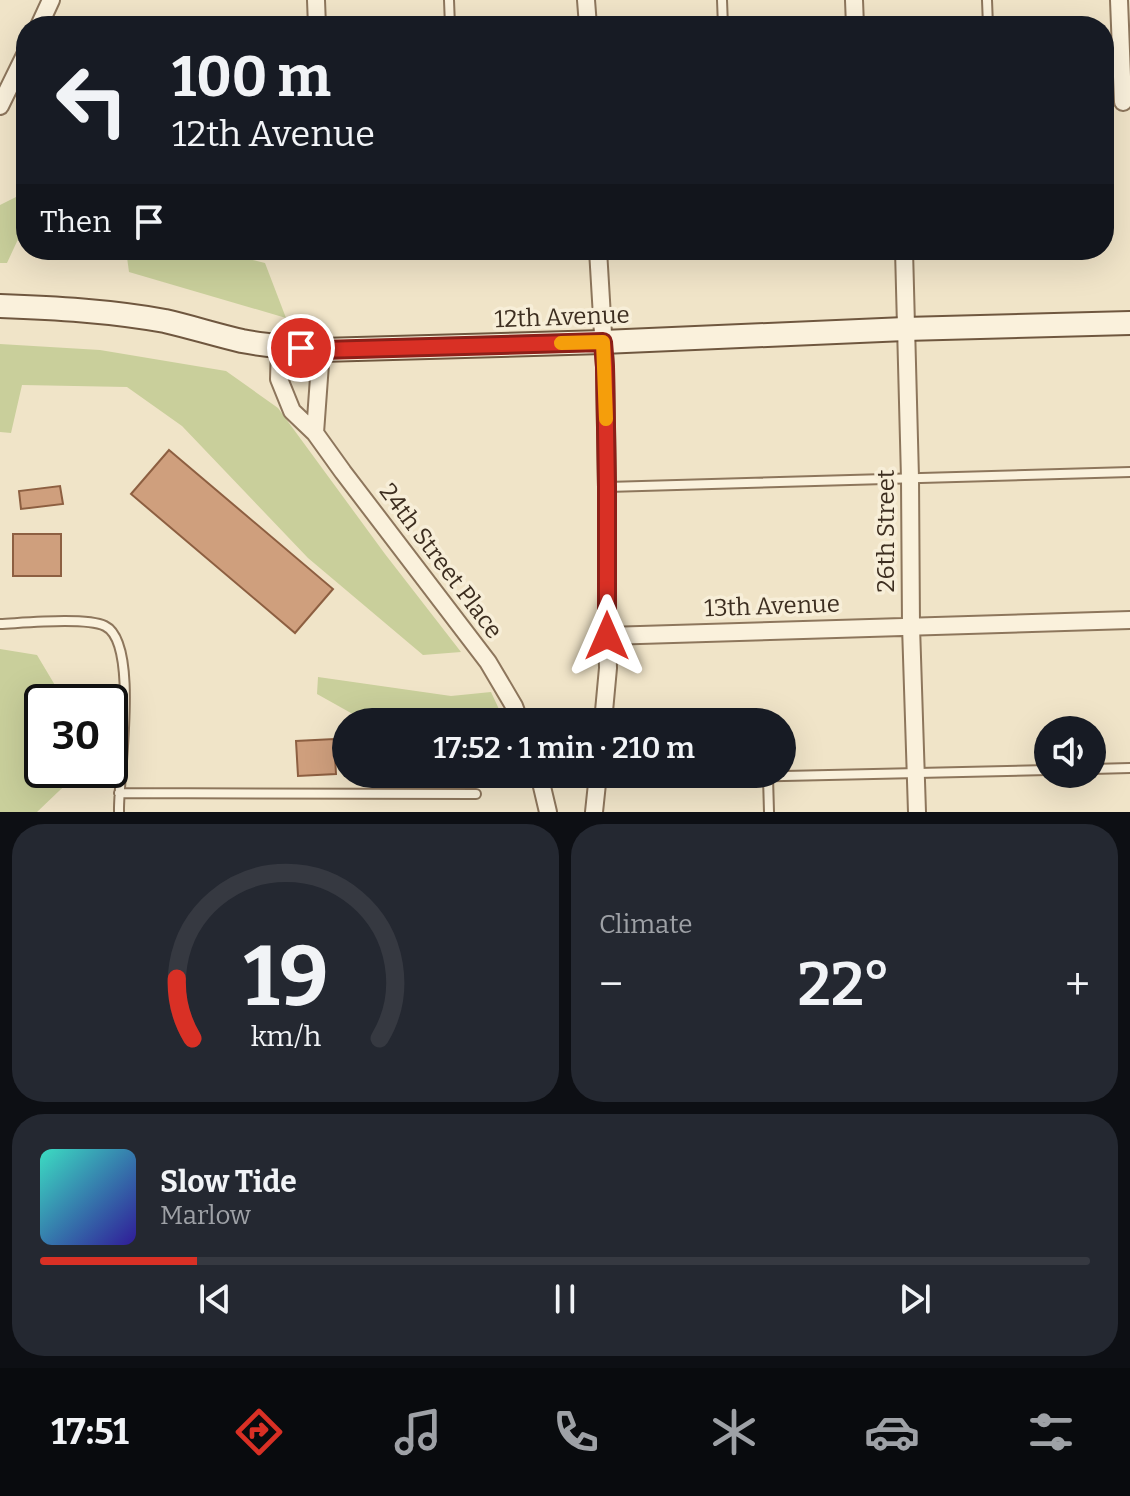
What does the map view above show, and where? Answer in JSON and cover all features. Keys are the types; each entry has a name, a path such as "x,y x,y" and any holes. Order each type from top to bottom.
{"street":[{"path":"1119,0 1123,102"},
{"path":"0,106 16,73"},
{"path":"599,260 605,367 607,487 608,668 604,708"},
{"name":"26th Street","path":"904,260 917,812"},
{"name":"12th Avenue","path":"0,306 120,314 165,321 241,341 321,350 1130,323"},
{"name":"24th Street Place","path":"280,347 279,379 292,411 315,433 488,662 515,708"},
{"path":"315,433 321,350"},
{"name":"13th Avenue","path":"607,636 1130,620"},
{"path":"542,788 548,812"},
{"path":"594,812 597,788"}],"lane":[{"path":"607,487 1130,472"},
{"path":"0,624 89,622 107,627 117,637 124,665 119,812"},
{"path":"1106,769 1130,768"},
{"path":"796,776 1034,770"},
{"path":"768,788 769,812"},
{"path":"119,793 476,794"}],"green space":[{"path":"16,197 16,244 7,263 0,263 0,205"},
{"path":"127,260 253,260 265,263 286,318 129,272"},
{"path":"0,344 100,350 226,371 278,408 461,652 423,655 308,558 182,426 127,387 22,385 11,433 0,432"},
{"path":"0,649 37,655 54,684 24,684 24,788 62,788 37,812 0,812"},
{"path":"318,677 451,696 491,692 498,708 342,708 317,694"}],"building":[{"path":"169,450 333,589 295,633 131,494"},
{"path":"60,486 63,504 21,509 19,491"},
{"path":"13,534 61,534 61,576 13,576"},
{"path":"332,739 332,774 298,776 296,741"}],"slow traffic":[{"path":"561,343 603,342 606,419"}],"route":[{"path":"301,348 603,342 607,636"}]}
